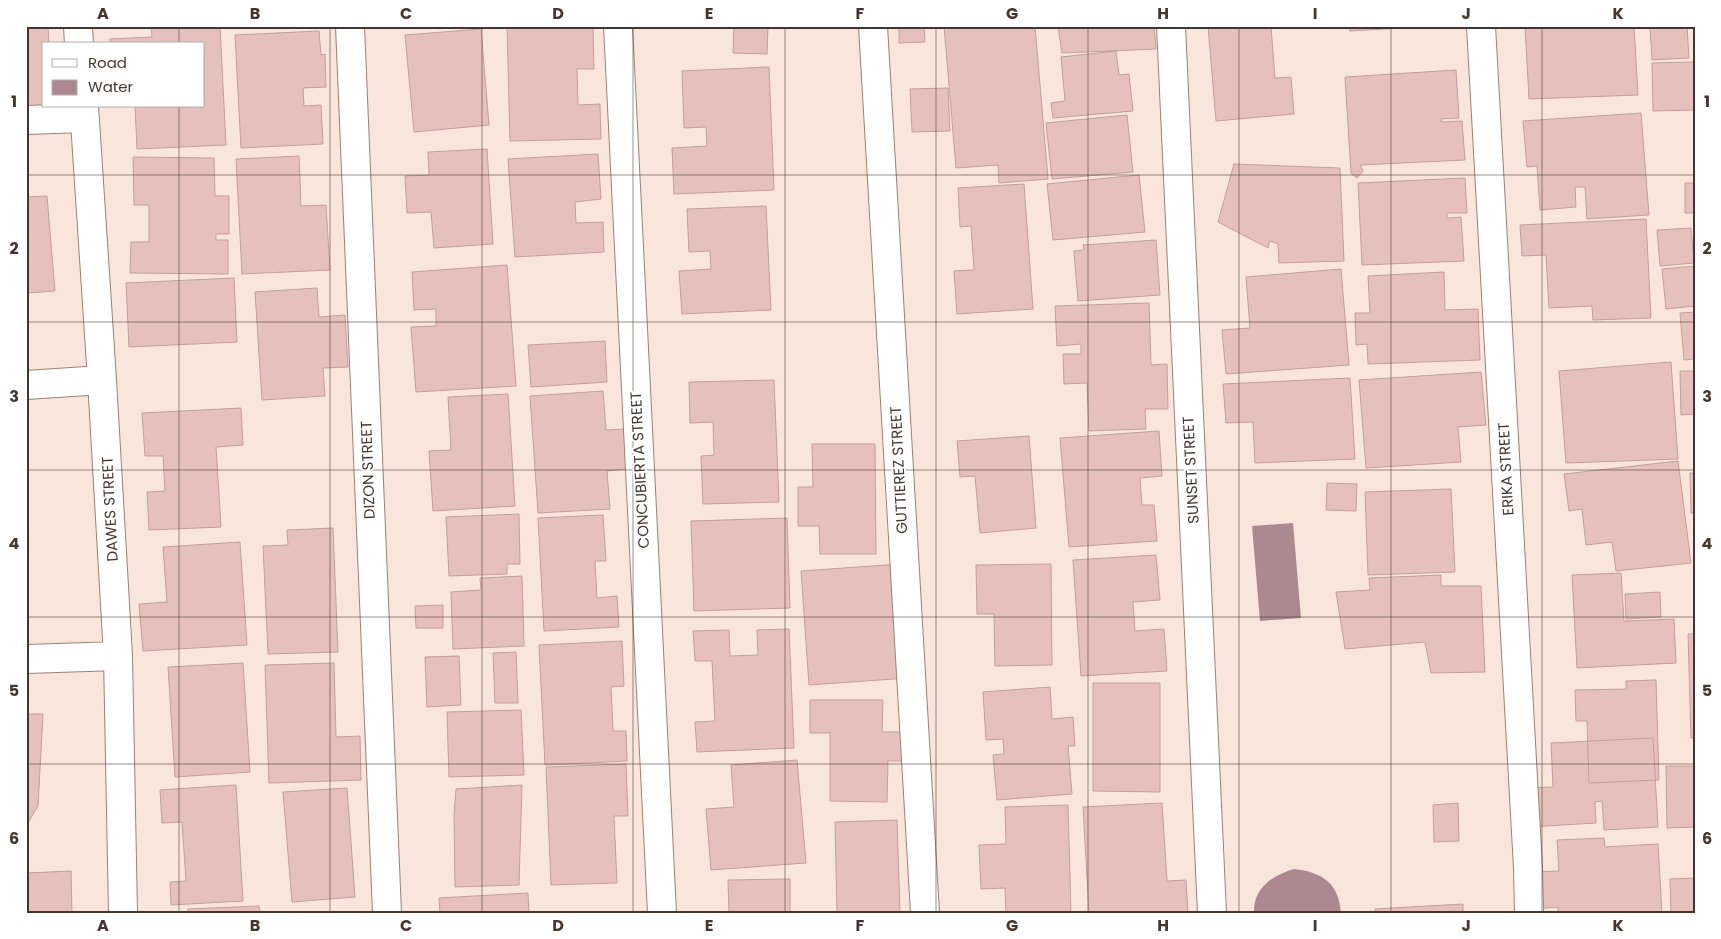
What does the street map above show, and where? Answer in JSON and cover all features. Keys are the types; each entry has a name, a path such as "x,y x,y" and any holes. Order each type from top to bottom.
{"street":[{"path":"78,26 79,42"},
{"name":"DIZON STREET","path":"350,26 387,913"},
{"name":"CONCUBIERTA STREET","path":"618,26 662,913"},
{"name":"GUTTIEREZ STREET","path":"873,26 925,913"},
{"name":"SUNSET STREET","path":"1170,26 1212,913"},
{"name":"ERIKA STREET","path":"1481,26 1529,913"},
{"path":"26,120 84,112"},
{"name":"DAWES STREET","path":"84,112 118,656 124,913"},
{"path":"26,385 102,380"},
{"path":"26,659 118,656"}],"water":[{"path":"1293,523 1301,618 1260,621 1252,526"},
{"path":"1294,869 1313,873 1327,881 1337,894 1341,913 1254,913 1257,896 1266,884 1279,875"}],"building":[{"path":"26,26 48,26 49,42 42,42 42,105 26,107"},
{"path":"151,26 220,26 226,145 137,149 135,108 205,108 205,42 110,42 110,39 152,37"},
{"path":"507,26 593,26 594,69 577,69 578,105 600,104 601,139 510,141"},
{"path":"734,26 768,26 767,54 733,53"},
{"path":"899,26 924,26 925,42 899,43"},
{"path":"944,26 1035,26 1048,179 999,183 998,165 956,168"},
{"path":"1058,26 1154,26 1156,49 1062,53"},
{"path":"1208,26 1271,26 1275,78 1291,77 1294,114 1216,121"},
{"path":"1349,26 1439,26 1350,31"},
{"path":"1525,26 1634,26 1638,95 1529,99"},
{"path":"1650,26 1687,26 1689,58 1652,60"},
{"path":"481,29 489,125 414,132 405,35"},
{"path":"319,31 321,55 325,54 326,87 303,88 304,106 321,105 323,144 241,148 235,35"},
{"path":"1116,51 1119,75 1129,74 1133,111 1053,118 1051,103 1065,101 1061,57"},
{"path":"1695,62 1695,110 1653,111 1652,63"},
{"path":"769,67 774,190 674,194 672,148 707,146 706,127 684,128 682,71"},
{"path":"1456,70 1459,118 1441,119 1442,122 1462,121 1465,160 1360,165 1363,171 1357,178 1351,173 1345,77"},
{"path":"948,88 950,131 912,132 910,89"},
{"path":"1641,113 1649,215 1587,219 1585,187 1575,187 1576,207 1540,210 1537,166 1527,167 1523,121"},
{"path":"1127,115 1133,172 1052,179 1046,123"},
{"path":"487,149 493,244 434,248 431,212 407,213 405,176 429,175 428,152"},
{"path":"598,154 601,199 575,202 576,223 603,222 604,252 515,257 508,159"},
{"path":"299,156 301,206 326,205 330,270 242,274 236,159"},
{"path":"133,157 214,158 215,196 229,196 229,234 216,234 216,240 228,240 228,274 130,273 131,242 149,242 149,205 134,205"},
{"path":"1234,164 1340,168 1344,261 1279,263 1278,244 1270,241 1268,248 1218,222"},
{"path":"1139,175 1145,232 1053,240 1047,184"},
{"path":"1465,178 1467,213 1447,213 1447,218 1461,217 1464,261 1362,265 1358,183"},
{"path":"1685,183 1695,183 1695,213 1685,213"},
{"path":"1024,184 1033,309 957,314 954,271 974,270 971,226 960,227 958,188"},
{"path":"47,196 55,291 26,293 26,197"},
{"path":"766,206 771,310 682,314 679,271 711,269 710,251 689,252 687,209"},
{"path":"1646,219 1651,318 1593,320 1592,306 1549,308 1546,255 1522,256 1520,225"},
{"path":"1691,228 1694,263 1660,266 1657,230"},
{"path":"1156,240 1160,295 1078,301 1074,251 1084,250 1083,245"},
{"path":"507,265 516,386 416,392 411,327 436,326 436,309 414,310 412,272"},
{"path":"1695,266 1695,306 1666,309 1662,269"},
{"path":"1341,269 1349,365 1226,374 1222,330 1250,328 1246,277"},
{"path":"1444,272 1445,310 1478,309 1480,360 1368,364 1367,344 1356,345 1355,313 1370,313 1368,276"},
{"path":"234,278 237,342 129,347 126,283"},
{"path":"317,288 319,317 345,315 348,367 323,368 325,396 262,400 255,292"},
{"path":"1149,303 1151,365 1167,364 1168,409 1145,409 1146,429 1089,431 1087,383 1064,384 1063,354 1081,354 1081,344 1057,346 1055,306"},
{"path":"1695,312 1695,359 1684,360 1680,313"},
{"path":"605,341 607,382 531,387 528,345"},
{"path":"1671,362 1678,459 1566,463 1559,371"},
{"path":"1680,371 1695,371 1695,414 1681,415"},
{"path":"1481,372 1486,425 1458,427 1461,462 1366,468 1359,380"},
{"path":"1350,378 1355,459 1255,463 1253,422 1226,423 1223,384"},
{"path":"774,380 779,502 703,504 701,456 714,455 713,422 690,423 689,382"},
{"path":"603,391 606,430 625,429 627,469 607,471 610,509 538,513 530,396"},
{"path":"508,394 515,506 433,511 429,451 451,450 448,397"},
{"path":"241,408 243,445 216,447 221,527 149,530 147,492 165,491 163,456 145,456 142,413"},
{"path":"1159,431 1162,476 1140,478 1142,505 1154,505 1157,541 1069,547 1060,438"},
{"path":"1029,436 1036,528 980,533 975,476 960,477 957,441"},
{"path":"812,444 875,444 876,554 820,554 819,526 798,526 798,487 813,487"},
{"path":"1678,461 1691,563 1616,571 1612,542 1586,545 1582,509 1569,511 1564,474"},
{"path":"1690,473 1695,473 1695,513 1691,513"},
{"path":"1327,483 1357,484 1356,511 1326,510"},
{"path":"1451,489 1455,572 1368,575 1365,492"},
{"path":"519,514 520,564 507,564 507,574 449,576 446,517"},
{"path":"603,515 606,561 595,561 597,598 617,596 619,627 544,631 538,518"},
{"path":"787,518 790,608 694,611 691,521"},
{"path":"333,528 338,652 268,654 263,546 288,545 287,530"},
{"path":"240,542 247,645 143,651 139,604 167,602 163,547"},
{"path":"1156,555 1160,600 1133,602 1135,631 1164,629 1167,671 1081,676 1073,560"},
{"path":"900,564 908,678 809,685 801,571"},
{"path":"1051,564 1052,665 995,666 994,614 977,614 976,565"},
{"path":"1621,573 1624,621 1674,619 1676,663 1577,668 1572,575"},
{"path":"1441,575 1441,586 1481,586 1485,672 1431,673 1425,642 1345,649 1336,592 1370,590 1369,578"},
{"path":"522,576 524,646 453,649 451,592 481,590 480,578"},
{"path":"1660,592 1661,617 1626,619 1625,594"},
{"path":"443,605 443,628 416,628 415,606"},
{"path":"789,629 794,748 697,752 695,722 715,721 712,661 695,661 693,631 729,630 730,656 758,655 757,630"},
{"path":"1688,634 1695,634 1695,738 1691,738"},
{"path":"622,641 624,686 611,687 613,731 626,731 627,761 545,765 539,645"},
{"path":"516,652 518,703 495,703 493,653"},
{"path":"459,656 461,705 427,707 425,657"},
{"path":"243,663 250,772 175,777 168,667"},
{"path":"334,663 336,737 360,736 361,780 269,783 265,665"},
{"path":"1656,680 1659,780 1589,783 1587,721 1576,721 1575,690 1626,689 1626,681"},
{"path":"1093,683 1160,683 1160,792 1093,791"},
{"path":"1050,687 1052,719 1073,717 1075,746 1068,746 1072,794 997,800 993,755 1004,754 1003,739 986,740 983,692"},
{"path":"810,700 883,700 882,732 904,732 904,761 888,761 887,802 830,801 830,733 810,733"},
{"path":"521,710 524,775 449,777 447,712"},
{"path":"26,714 43,714 38,806 26,826"},
{"path":"1653,738 1658,827 1604,830 1602,801 1595,802 1596,823 1529,827 1527,788 1553,787 1551,743"},
{"path":"797,760 806,863 711,870 706,809 734,807 731,765"},
{"path":"626,764 628,816 614,816 617,883 551,885 546,767"},
{"path":"1666,766 1695,766 1695,827 1667,828"},
{"path":"236,785 243,901 171,905 170,882 186,881 182,822 162,823 160,790"},
{"path":"522,785 519,885 455,887 454,815 456,789"},
{"path":"347,788 355,897 292,902 283,792"},
{"path":"1162,803 1167,881 1186,880 1188,913 1089,913 1083,807"},
{"path":"1458,803 1459,841 1434,842 1433,805"},
{"path":"1068,805 1071,913 1006,913 1005,888 981,889 979,845 1006,844 1005,807"},
{"path":"897,820 900,913 837,913 835,822"},
{"path":"1604,838 1605,847 1658,844 1662,913 1558,913 1558,907 1532,909 1530,872 1559,871 1557,840"},
{"path":"71,871 72,913 26,913 26,873"},
{"path":"1695,878 1695,913 1671,913 1670,879"},
{"path":"790,879 790,913 729,913 728,880"},
{"path":"528,893 529,913 440,913 439,898"},
{"path":"1463,904 1463,913 1375,913 1375,909"},
{"path":"259,906 260,913 188,913 188,909"}]}
